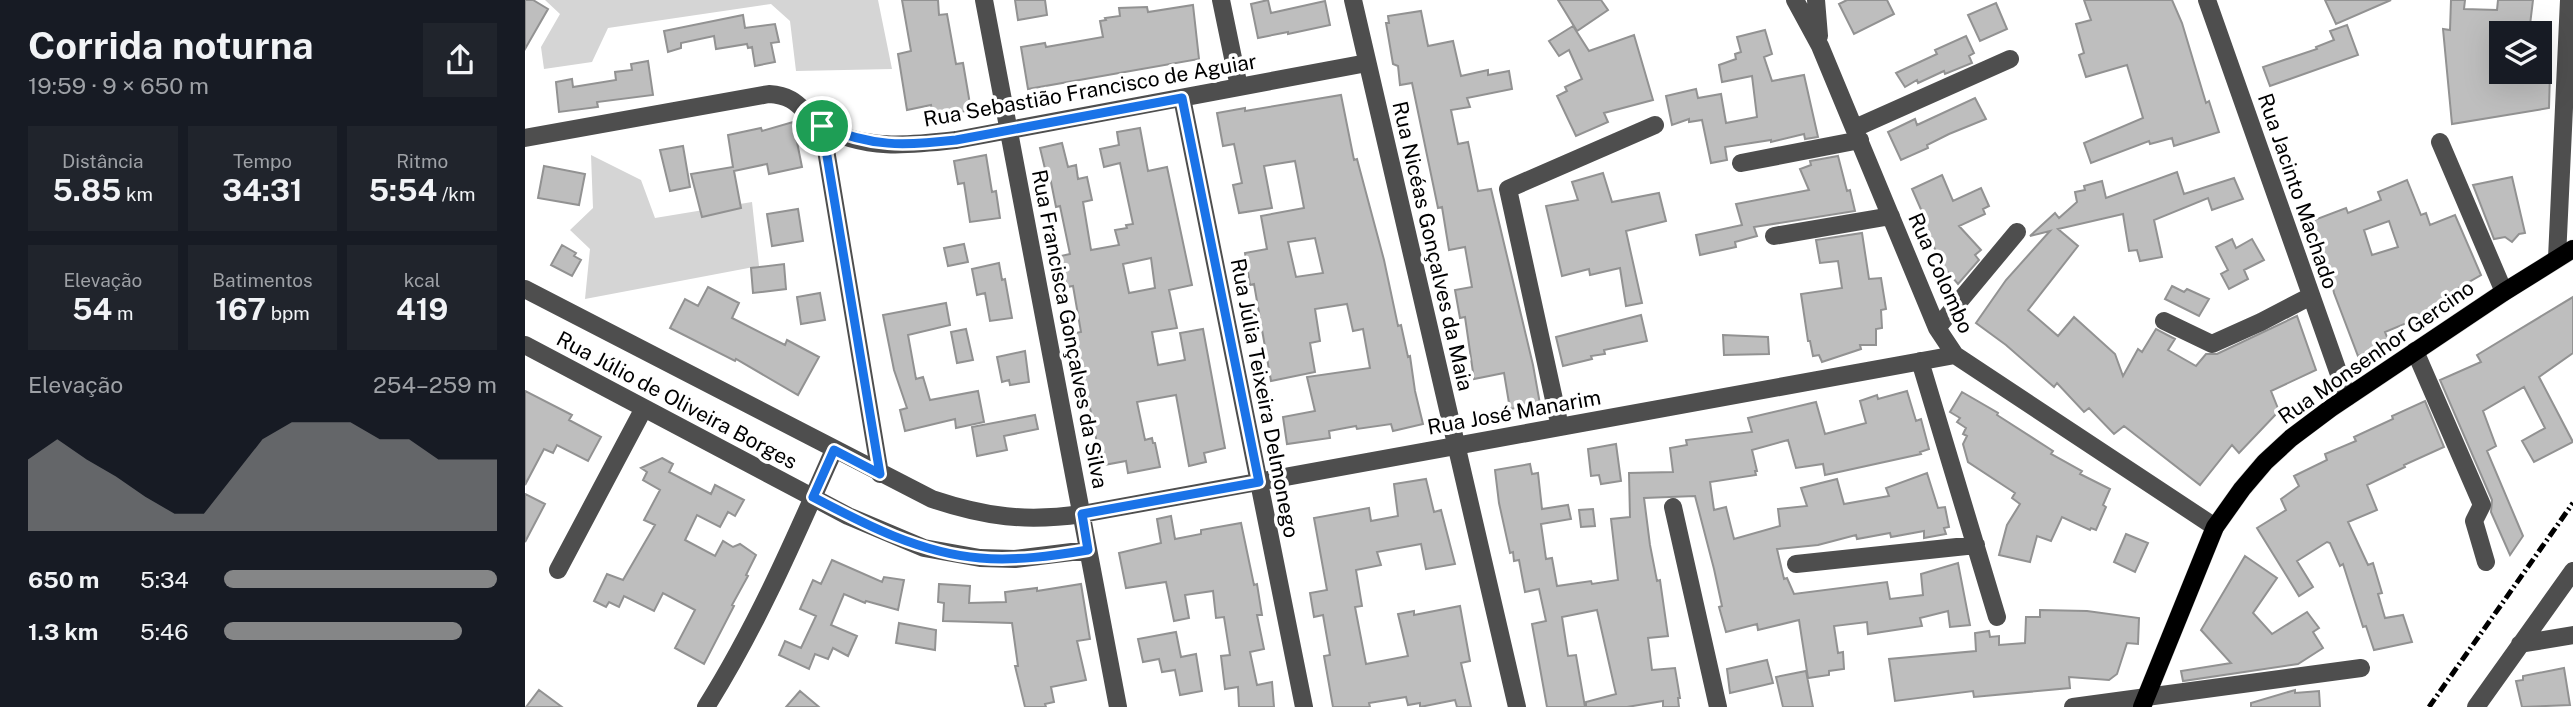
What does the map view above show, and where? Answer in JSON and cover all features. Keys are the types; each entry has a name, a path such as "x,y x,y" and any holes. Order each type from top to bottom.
{"main road":[{"name":"Rua Monsenhor Gercino","path":"2144,702 2215,527 2265,462 2291,438 2347,397 2573,249"}],"street":[{"name":"Rua Francisca Gonçalves da Silva","path":"984,0 1118,707"},
{"path":"1221,0 1239,87"},
{"name":"Rua Nicéas Gonçalves da Maia","path":"1353,0 1517,707"},
{"name":"Rua Colombo","path":"1795,0 1820,47 1858,134 1937,328 1955,355 2215,527"},
{"path":"1816,0 1820,47"},
{"name":"Rua Jacinto Machado","path":"2207,0 2347,397"},
{"path":"2557,258 2569,0"},
{"path":"1741,163 1858,134 2010,60"},
{"name":"Rua Sebastião Francisco de Aguiar","path":"525,138 769,94 784,95 822,126 849,137 883,145 931,143 1367,63"},
{"name":"Rua Júlia Teixeira Delmonego","path":"1182,98 1304,707"},
{"path":"1560,427 1508,188 1655,125"},
{"path":"822,126 880,474"},
{"path":"2440,142 2504,292"},
{"path":"1774,236 1891,216"},
{"path":"1937,328 2017,232"},
{"name":"Rua Júlio de Oliveira Borges","path":"525,289 932,499 992,516 1027,519 1082,514"},
{"path":"2164,321 2212,344 2311,296"},
{"name":"Rua Júlio de Oliveira Borges","path":"525,345 879,530 944,553 980,558 1015,559 1088,550"},
{"path":"2415,351 2482,505 2474,521 2486,562"},
{"name":"Rua José Manarim","path":"1082,514 1955,355"},
{"path":"1920,361 1997,617"},
{"path":"558,570 644,408"},
{"path":"705,707 726,676 765,602 834,450"},
{"path":"1673,507 1718,707"},
{"path":"1796,564 1976,545"},
{"path":"2476,707 2573,571"},
{"path":"2520,645 2573,635"},
{"path":"2073,707 2144,702 2361,667"}],"shaded area":[{"path":"545,0 878,0 892,69 796,71 790,21 771,4 608,28 592,62 544,69 541,47 560,14"},
{"path":"591,155 641,180 655,218 752,202 759,266 585,299 590,249 570,230 593,208"}],"building":[{"path":"525,0 533,0 548,9 525,49"},
{"path":"902,0 938,0 939,15 947,14 956,64 963,63 971,110 933,117 931,105 907,110 898,54 911,51"},
{"path":"1015,0 1045,0 1047,15 1018,20"},
{"path":"1268,0 1271,13 1325,1 1330,25 1258,38 1251,4"},
{"path":"1558,0 1601,0 1608,10 1577,31"},
{"path":"1847,0 1887,0 1894,14 1854,34 1839,4"},
{"path":"2084,0 2172,0 2182,23 2206,103 2209,101 2219,132 2174,146 2172,138 2150,144 2149,141 2091,163 2084,143 2143,118 2127,65 2086,77 2079,55 2084,53 2076,24 2091,20"},
{"path":"2325,0 2391,0 2336,24"},
{"path":"2451,0 2465,0 2464,9 2497,10 2498,0 2533,0 2530,21 2489,21 2489,84 2550,84 2549,108 2452,124 2443,29 2450,30"},
{"path":"1996,3 2007,29 1980,41 1968,15"},
{"path":"1193,5 1199,59 1028,89 1021,47 1045,43 1046,47 1103,37 1100,21 1120,16 1119,8 1147,7 1148,12"},
{"path":"1421,11 1428,46 1453,41 1461,76 1488,70 1488,75 1509,71 1512,89 1467,98 1470,107 1451,110 1458,144 1468,142 1478,191 1491,189 1540,404 1510,409 1504,373 1474,379 1465,317 1460,318 1455,290 1472,287 1465,247 1449,250 1442,207 1438,208 1412,83 1400,85 1398,66 1393,64 1386,23 1389,23 1388,16"},
{"path":"743,15 745,28 775,24 779,42 771,43 775,62 755,66 752,47 748,48 747,44 716,49 714,36 681,43 681,48 668,52 664,31"},
{"path":"2347,25 2358,55 2270,86 2263,67 2317,49 2316,47 2334,40 2330,31"},
{"path":"1573,26 1589,51 1634,35 1653,100 1604,113 1608,122 1576,136 1557,96 1567,91 1565,87 1582,79 1569,50 1559,56 1549,41"},
{"path":"1765,30 1772,54 1764,57 1772,81 1804,75 1818,137 1805,139 1804,134 1771,142 1725,147 1727,160 1711,163 1702,120 1689,122 1689,119 1672,125 1666,96 1696,89 1698,98 1721,94 1726,123 1757,117 1752,76 1722,82 1719,65 1736,59 1735,54 1741,52 1737,37"},
{"path":"1966,36 1974,53 1969,56 1972,63 1945,74 1944,71 1918,83 1917,80 1905,87 1896,73 1937,54 1935,50"},
{"path":"648,61 653,95 597,102 598,107 559,112 556,82 572,79 573,87 616,80 615,72 632,70 631,64"},
{"path":"1341,95 1354,160 1357,159 1384,260 1398,326 1401,325 1408,357 1410,356 1423,424 1393,431 1391,424 1357,429 1356,426 1329,431 1330,438 1287,444 1283,417 1315,411 1307,377 1370,368 1363,329 1353,331 1347,304 1315,309 1320,341 1310,343 1315,372 1271,381 1254,284 1250,285 1245,253 1267,249 1261,216 1304,208 1295,161 1264,166 1272,208 1239,213 1233,185 1242,183 1234,144 1223,146 1217,113 1245,108 1245,111","holes":["1315,238 1323,273 1296,277 1288,242"]},
{"path":"1975,98 1986,119 1949,134 1927,145 1928,148 1901,160 1888,132 1915,119 1917,125"},
{"path":"793,122 802,167 769,174 767,164 734,171 741,208 702,217 691,174 733,167 728,135 761,128 762,131"},
{"path":"1140,128 1148,171 1167,167 1192,285 1169,290 1177,328 1152,332 1158,365 1185,360 1180,333 1203,329 1225,448 1204,453 1206,462 1189,466 1176,395 1137,402 1145,440 1152,438 1155,443 1160,467 1128,473 1126,461 1104,465 1100,458 1075,333 1081,332 1073,286 1067,287 1061,256 1070,254 1060,206 1056,207 1049,172 1046,173 1040,148 1062,143 1068,167 1076,165 1078,179 1087,177 1092,200 1083,202 1091,250 1119,245 1115,230 1133,224 1120,163 1104,167 1100,149 1119,145 1117,132","holes":["1151,258 1155,288 1129,293 1123,264"]},
{"path":"683,146 690,187 670,191 660,150"},
{"path":"986,155 992,192 996,191 1000,218 970,222 964,183 958,184 954,161"},
{"path":"1838,156 1855,211 1754,227 1757,236 1735,242 1736,247 1700,255 1696,235 1742,225 1736,204 1809,190 1800,169 1811,165 1810,161"},
{"path":"544,166 585,174 579,205 538,198"},
{"path":"2177,172 2184,194 2234,178 2243,199 2212,210 2208,198 2154,220 2162,257 2140,261 2137,250 2129,251 2123,214 2058,229 2078,246 2028,310 2058,336 2074,317 2115,354 2123,376 2138,349 2142,352 2156,329 2175,339 2168,350 2196,366 2206,354 2217,354 2297,316 2316,370 2271,391 2279,411 2239,453 2232,445 2200,485 2124,426 2114,434 2089,408 2084,412 2057,383 2054,387 1976,323 2006,280 2050,231 2030,236 2055,213 2059,218 2077,202 2075,192 2085,190 2084,186 2102,181 2106,198"},
{"path":"1603,173 1612,202 1659,193 1666,221 1626,231 1642,303 1626,306 1620,268 1590,275 1589,269 1562,276 1546,206 1578,200 1572,182"},
{"path":"1942,175 1953,201 1981,188 1989,206 1983,209 1985,214 1959,226 1981,250 1975,255 1979,260 1958,284 1935,254 1937,253 1918,216 1923,214 1912,189"},
{"path":"2512,177 2525,233 2519,234 2512,242 2505,237 2494,239 2473,185"},
{"path":"2407,180 2421,215 2426,213 2430,225 2455,215 2481,275 2450,293 2453,301 2422,319 2421,317 2385,332 2391,347 2366,364 2360,355 2358,356 2334,293 2333,277 2320,246 2317,247 2309,222 2346,208 2348,213 2381,200 2378,192","holes":["2389,221 2398,247 2372,255 2364,230"]},
{"path":"798,209 803,241 772,246 767,214"},
{"path":"1862,233 1869,279 1881,278 1886,309 1881,310 1882,328 1876,329 1876,345 1860,345 1861,349 1822,362 1819,355 1813,356 1808,341 1801,294 1842,288 1838,261 1820,263 1816,240"},
{"path":"2232,239 2236,248 2252,239 2264,260 2244,270 2248,279 2229,289 2221,274 2228,270 2216,247"},
{"path":"964,244 968,262 948,266 944,248"},
{"path":"562,245 576,253 574,256 581,260 572,276 551,265"},
{"path":"999,263 1002,280 1005,279 1012,318 990,321 985,293 977,295 972,269"},
{"path":"784,264 786,289 753,293 751,268"},
{"path":"2172,286 2184,292 2187,289 2209,299 2199,316 2165,299"},
{"path":"708,287 739,303 732,318 785,345 787,340 819,357 798,395 736,359 735,361 670,328 685,299 698,306"},
{"path":"820,293 825,320 801,324 797,297"},
{"path":"2573,297 2573,353 2539,377 2573,442 2534,462 2522,441 2545,428 2524,387 2483,411 2496,446 2487,451 2523,536 2510,555 2491,512 2492,500 2440,380 2481,362 2477,355"},
{"path":"946,303 950,325 908,335 916,379 923,377 930,400 978,391 984,422 956,428 955,419 905,431 900,410 907,408 894,370 883,315"},
{"path":"1641,315 1647,341 1604,350 1605,354 1563,366 1556,337"},
{"path":"966,329 973,360 957,363 951,332"},
{"path":"1723,335 1768,337 1769,354 1724,355"},
{"path":"1025,351 1029,382 1010,385 1009,380 1002,382 997,357"},
{"path":"525,391 572,415 569,420 601,437 588,461 557,445 553,453 544,449 525,485"},
{"path":"1907,391 1916,421 1921,419 1929,449 1920,452 1921,454 1825,475 1823,464 1796,468 1788,440 1752,450 1756,475 1710,482 1714,510 1726,507 1734,539 1780,526 1778,509 1807,506 1801,488 1837,479 1844,504 1889,496 1886,488 1927,473 1938,508 1945,507 1949,527 1944,528 1946,534 1924,538 1924,531 1857,539 1856,535 1818,545 1777,549 1784,579 1787,578 1794,594 1887,582 1890,599 1923,595 1921,574 1958,563 1970,625 1950,627 1948,611 1920,618 1922,626 1868,634 1867,622 1834,626 1838,653 1843,652 1844,669 1829,671 1829,675 1808,678 1799,620 1758,630 1757,624 1726,632 1719,607 1722,606 1714,569 1695,496 1644,498 1650,545 1657,581 1660,580 1668,636 1648,638 1652,670 1675,668 1679,707 1663,707 1663,701 1627,707 1586,707 1586,702 1616,694 1597,610 1562,617 1568,656 1576,655 1585,707 1547,707 1532,624 1546,621 1539,589 1525,592 1519,560 1514,561 1513,552 1510,553 1495,470 1530,464 1532,474 1538,473 1542,509 1568,505 1571,519 1541,524 1546,559 1552,558 1557,586 1618,580 1611,519 1630,517 1629,473 1673,472 1670,448 1687,445 1686,440 1752,432 1748,418 1816,402 1825,434 1866,423 1860,401 1877,395 1878,399"},
{"path":"1962,392 2053,451 2051,454 2082,471 2080,474 2110,489 2096,530 2090,530 2062,517 2051,541 2037,536 2030,562 1999,555 2007,525 2020,504 2012,498 2015,493 1968,462 1963,444 1967,436 1963,434 1966,428 1957,422 1960,418 1950,412"},
{"path":"2425,401 2444,447 2367,485 2377,510 2348,522 2368,565 2373,563 2382,593 2378,594 2385,618 2403,615 2412,642 2374,650 2366,626 2363,627 2343,564 2340,566 2330,543 2327,542 2297,561 2313,587 2299,596 2257,528 2286,510 2281,499 2299,486 2294,476 2327,460 2325,454 2356,441 2354,437"},
{"path":"1035,415 1038,429 1004,436 1007,450 977,456 972,427"},
{"path":"1616,444 1621,481 1601,484 1599,475 1591,476 1588,449"},
{"path":"662,458 673,464 669,472 711,494 715,485 744,500 735,516 728,512 720,527 697,515 685,540 715,556 723,541 733,547 740,544 756,555 732,605 734,606 704,664 675,648 695,610 663,593 654,611 624,596 619,607 609,602 606,607 594,601 607,574 623,580 655,525 644,520 660,490 643,480 647,472 641,468"},
{"path":"1426,479 1434,512 1441,510 1455,564 1426,569 1421,544 1377,552 1381,565 1356,570 1362,606 1355,607 1366,664 1408,656 1398,614 1414,611 1414,615 1460,606 1470,661 1461,663 1471,707 1457,707 1455,700 1420,707 1420,703 1408,705 1406,697 1369,703 1370,707 1333,707 1324,656 1330,655 1323,615 1314,617 1310,593 1327,590 1314,518 1369,508 1371,521 1398,516 1394,484"},
{"path":"525,494 545,504 525,542"},
{"path":"1593,509 1595,526 1581,527 1579,510"},
{"path":"1171,516 1175,539 1201,534 1201,530 1241,523 1262,615 1257,615 1264,649 1250,652 1257,685 1272,682 1274,707 1239,707 1238,687 1225,689 1221,656 1230,655 1224,617 1216,618 1213,591 1185,595 1189,618 1174,621 1166,582 1126,588 1119,553 1161,543 1157,519"},
{"path":"2126,534 2148,543 2135,572 2114,562"},
{"path":"2245,556 2277,578 2253,613 2272,634 2307,612 2319,628 2313,632 2323,648 2298,664 2183,681 2181,671 2231,663 2201,630"},
{"path":"832,560 882,582 884,577 904,580 898,610 866,601 865,603 844,594 831,625 857,636 848,656 833,648 828,659 815,654 809,669 779,655 785,641 801,648 816,616 800,609 813,580 821,584"},
{"path":"939,584 970,586 969,603 1006,602 1005,592 1037,588 1037,591 1081,584 1090,639 1077,641 1086,680 1051,687 1054,702 1045,704 1046,707 1025,707 1015,666 1018,666 1012,623 943,621 944,603 938,602"},
{"path":"2040,610 2087,611 2139,618 2138,644 2127,643 2117,674 2109,680 2069,677 2070,688 1974,697 1973,691 1895,701 1889,659 1976,651 1975,633 1989,631 1990,637 1999,636 1999,645 2025,643 2026,617 2040,617"},
{"path":"899,623 936,630 935,650 896,643"},
{"path":"1176,632 1181,657 1196,654 1202,691 1180,695 1175,670 1162,672 1159,659 1143,662 1138,639"},
{"path":"1767,660 1773,683 1730,693 1727,669"},
{"path":"2564,668 2570,705 2522,707 2516,681 2523,680 2523,676"},
{"path":"1806,671 1813,707 1783,707 1776,677"},
{"path":"539,690 562,707 526,707"},
{"path":"2295,690 2295,693 2319,691 2320,707 2251,707 2251,703"},
{"path":"800,691 819,707 786,707"}],"railway":[{"path":"2429,707 2573,503"}],"route":[{"path":"1182,98 1259,482 1082,514 1088,550 1015,559 980,558 924,548 848,516 813,497 834,450 880,474 822,126 849,137 883,145 919,145 1182,98"}]}
